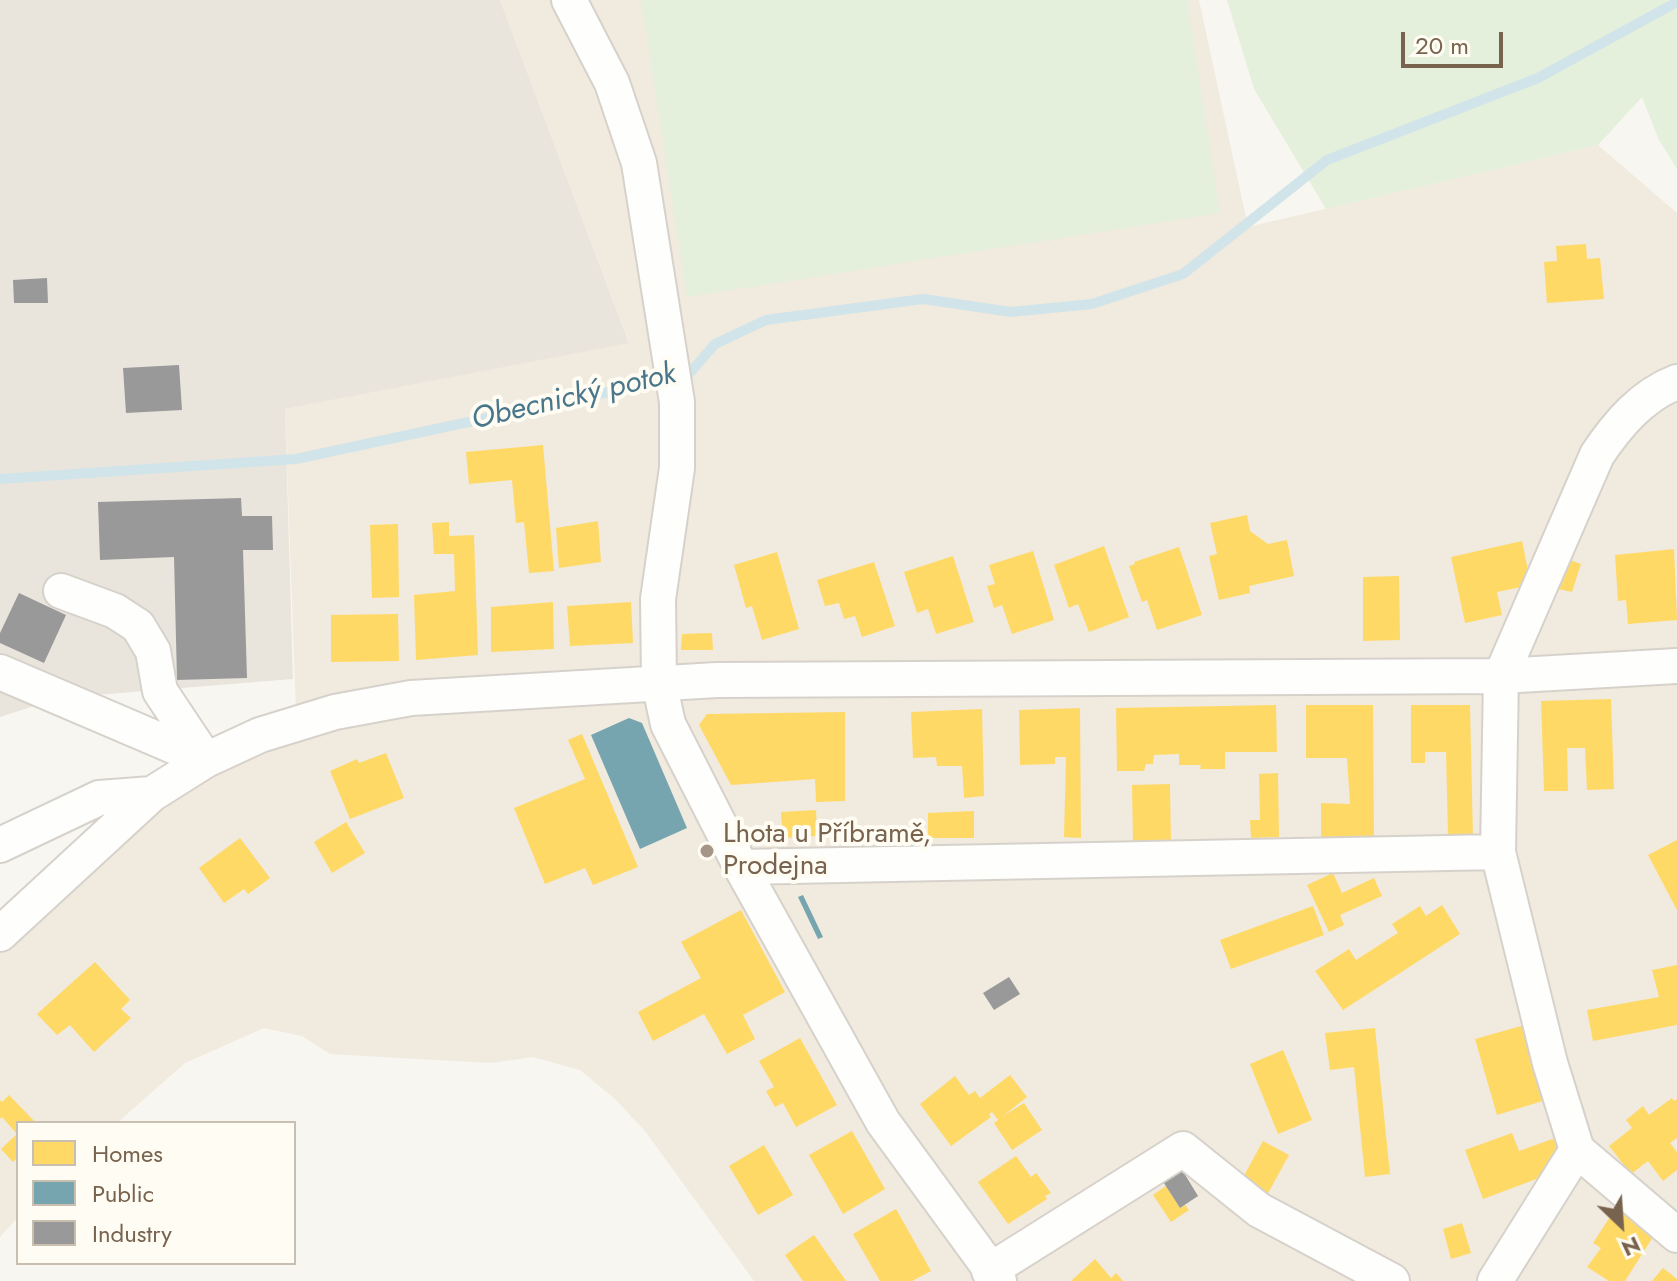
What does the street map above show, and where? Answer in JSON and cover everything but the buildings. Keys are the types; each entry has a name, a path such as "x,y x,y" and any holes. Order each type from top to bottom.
{"street":[{"path":"569,0 612,83 639,163 677,402 677,468 658,599 659,682 668,724 741,867 883,1122 994,1276 1183,1149 1259,1210 1392,1281"},
{"path":"1677,382 1642,403 1616,426 1597,455 1501,676 1498,852 1550,1063 1577,1150 1677,1235"},
{"path":"61,591 115,611 138,626 153,651 160,691 206,760"},
{"path":"0,934 152,794 206,760 260,735 305,721 335,712 411,698 659,682 1501,676 1677,666"},
{"path":"0,672 206,760"},
{"path":"0,845 99,798 152,794"},
{"path":"741,867 1498,852"},
{"path":"1495,1281 1577,1150"}],"shaded area":[{"path":"0,0 500,0 629,343 285,409 293,679 59,698 0,717"},
{"path":"500,0 1199,0 1248,227 1598,145 1677,213 1677,1281 754,1281 645,1131 615,1099 580,1070 533,1057 491,1063 330,1054 302,1036 264,1028 185,1063 119,1121 16,1121 16,1219 0,1237 0,925 146,790 296,712 285,409 629,342"}],"green space":[{"path":"641,0 1187,0 1220,213 687,297"},
{"path":"1227,0 1677,0 1677,169 1659,140 1642,97 1598,145 1326,209 1254,89"}],"waterway":[{"name":"Obecnický potok","path":"0,479 296,459 688,375 715,344 766,320 923,299 1011,312 1092,304 1183,274 1327,160 1538,78 1677,2"}],"place":[{"name":"Lhota u Příbramě, Prodejna","path":"707,851"}]}
